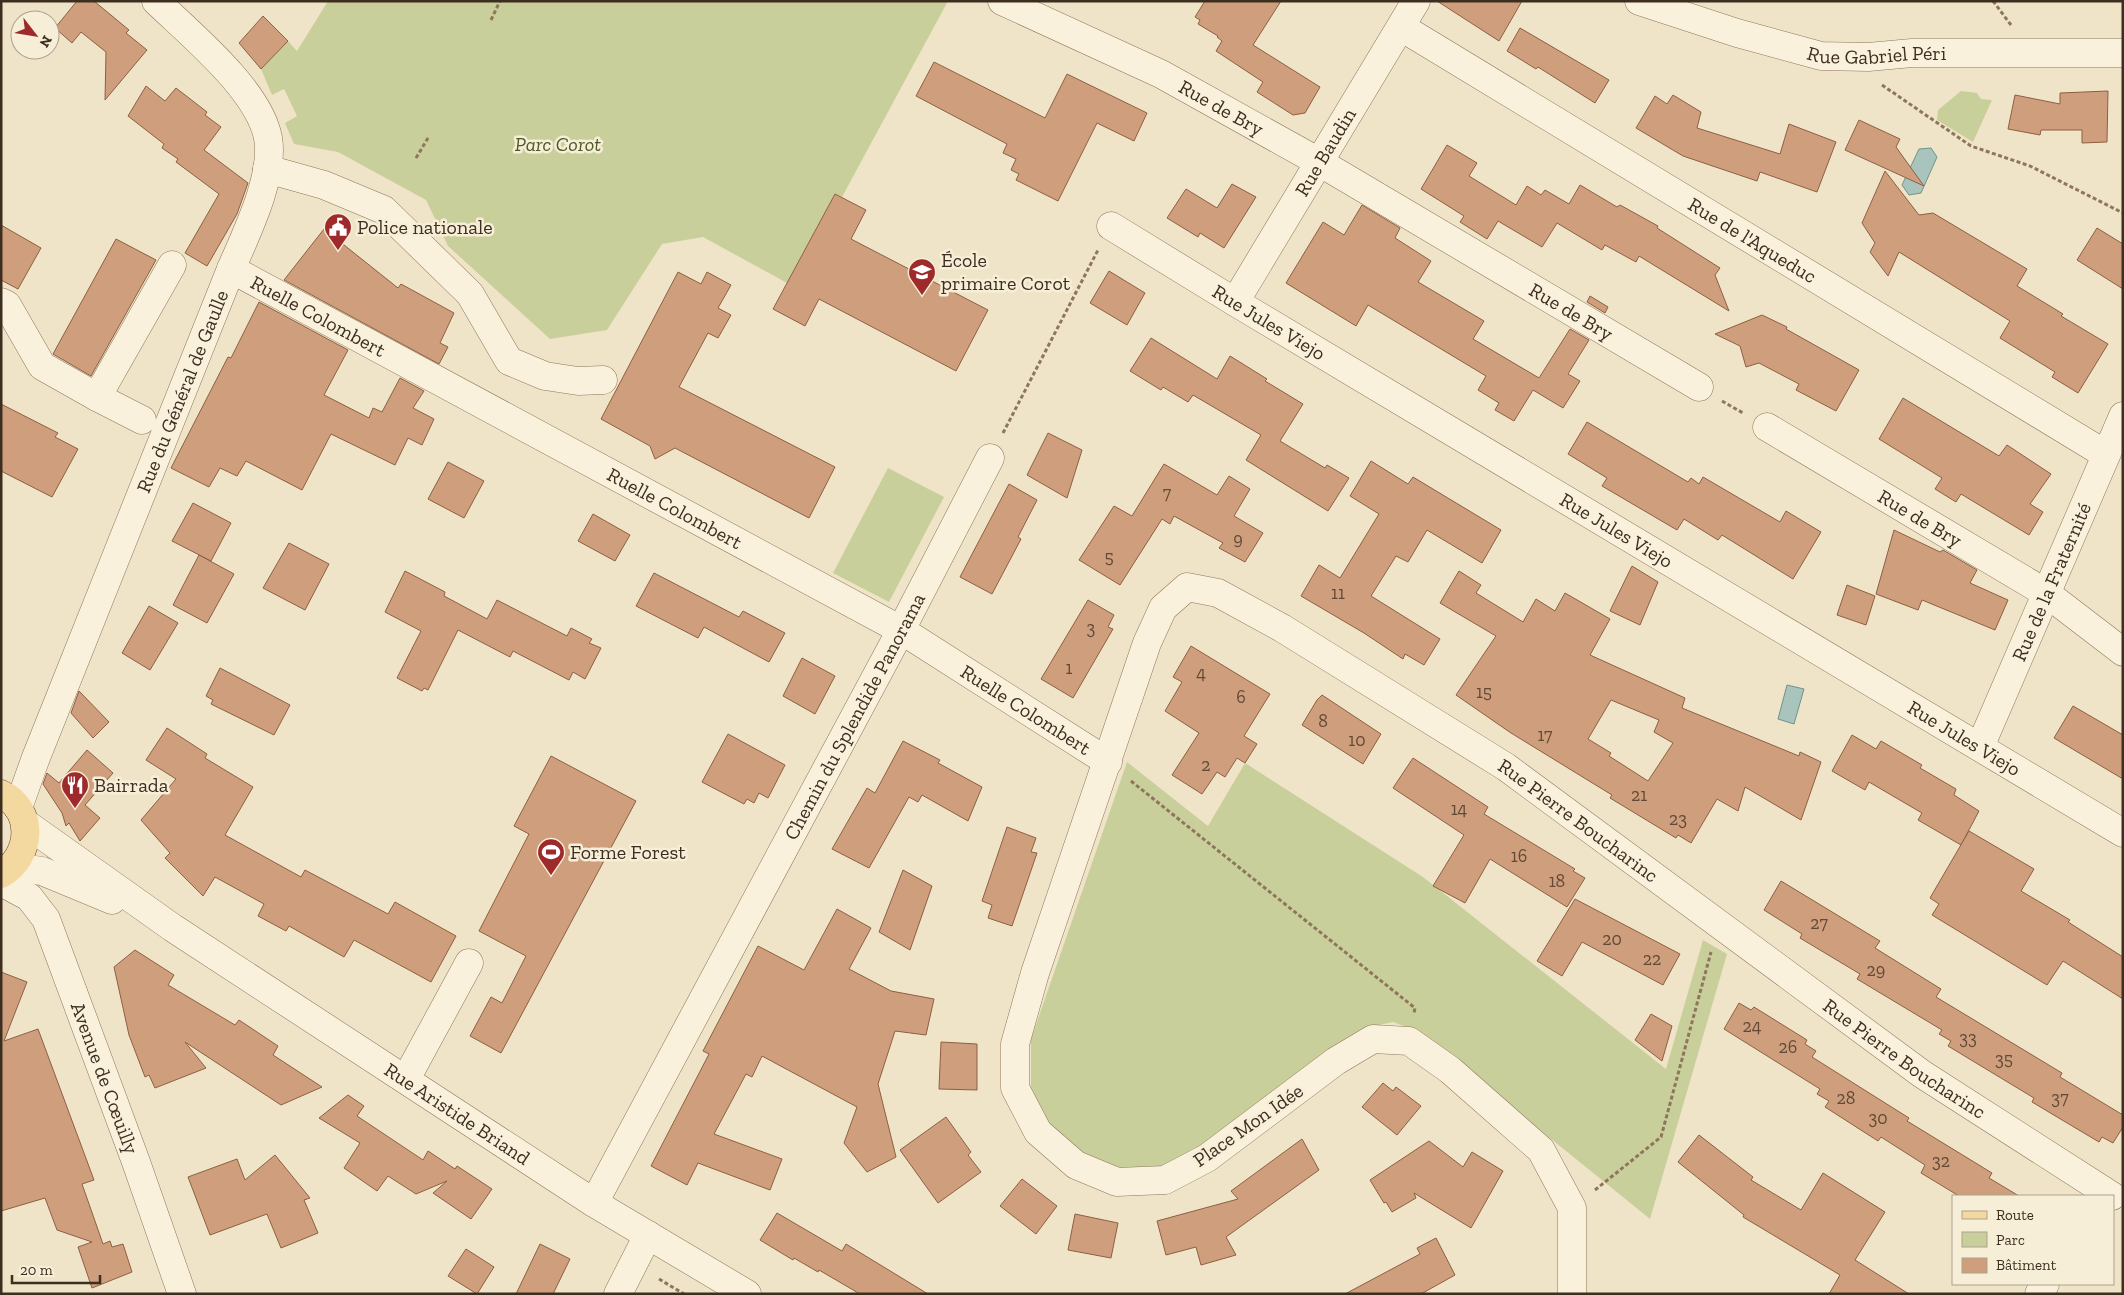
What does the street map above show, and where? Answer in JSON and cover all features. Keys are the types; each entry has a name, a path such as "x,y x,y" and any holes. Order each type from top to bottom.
{"main road":[{"path":"5,874 19,858 24,847 26,835 15,808"}],"street":[{"name":"Rue du Général de Gaulle","path":"15,808 231,269 256,212 266,169 268,139 260,113 228,72 156,1"},
{"name":"Rue de Bry","path":"1002,1 1161,74 1319,162 1699,387"},
{"name":"Rue Baudin","path":"1235,302 1416,1"},
{"name":"Rue Gabriel Péri","path":"1639,1 1791,49 1821,56 1868,57 1912,53 2123,53"},
{"name":"Rue de l'Aqueduc","path":"1401,27 2105,454"},
{"path":"266,169 324,185 384,210 470,294 509,361 545,376 578,381 603,380"},
{"name":"Rue Jules Viejo","path":"1111,226 2123,833"},
{"path":"98,398 172,266"},
{"name":"Ruelle Colombert","path":"231,269 901,630 1108,762"},
{"path":"1,302 7,305 42,366 98,398 142,420"},
{"name":"Rue de la Fraternité","path":"1980,747 2123,416"},
{"name":"Rue de Bry","path":"1767,428 2046,593 2123,652"},
{"name":"Chemin du Splendide Panorama","path":"594,1203 901,630 990,458"},
{"name":"Rue Pierre Boucharinc","path":"1108,762 1147,643 1163,608 1186,587 1218,593 1282,628 1506,768 1922,1074 2105,1194"},
{"name":"Place Mon Idée","path":"1108,762 1035,973 1015,1044 1015,1088 1038,1132 1076,1165 1117,1182 1165,1180 1207,1158 1336,1061 1373,1039 1409,1041"},
{"name":"Rue Aristide Briand","path":"15,808 173,928 594,1203 747,1294"},
{"name":"Rue Aristide Briand","path":"5,874 42,871 173,928"},
{"name":"Avenue de Cœuilly","path":"5,874 29,897 46,919 52,942 136,1162 182,1294"},
{"path":"406,1079 469,963"},
{"path":"1409,1041 1450,1070 1541,1150 1572,1208 1572,1294"},
{"path":"618,1294 648,1235"}],"path":[{"path":"491,20 500,1"},
{"path":"1868,57 1869,75 1901,100 1970,146 2030,166 2123,213"},
{"path":"416,158 428,138"},
{"path":"990,458 1111,226"},
{"path":"1699,387 1767,428"},
{"path":"1108,762 1415,1008 1409,1041"},
{"path":"1572,1208 1661,1137 1718,925"}],"green space":[{"name":"Parc Corot","path":"328,1 948,1 842,197 835,194 787,283 703,237 662,244 607,330 550,339 448,246 426,200 338,152 294,144 285,123 297,116 284,89 272,95 261,69 288,41 297,51"},
{"path":"1961,91 1977,93 1981,99 1992,100 1973,142 1937,120 1938,110"},
{"path":"888,468 944,497 889,602 833,573"},
{"path":"1127,762 1208,826 1245,763 1423,877 1666,1069 1703,940 1727,954 1650,1219 1419,1032 1393,1022 1361,1029 1220,1134 1157,1172 1097,1167 1052,1133 1031,1087 1031,1039"}],"water":[{"path":"1931,148 1937,157 1921,193 1909,195 1902,185 1919,149"},
{"path":"1787,685 1804,689 1794,724 1778,719"}],"building":[{"path":"77,1 94,1 129,30 126,33 147,50 105,100 106,52 81,32 72,43 60,32 60,22"},
{"path":"1205,1 1281,1 1253,45 1320,87 1305,113 1293,115 1257,92 1263,82 1216,51 1222,41 1218,36 1198,24 1200,20 1195,17"},
{"path":"1437,1 1522,1 1499,41"},
{"path":"263,16 288,41 261,69 239,43"},
{"path":"1520,28 1609,80 1595,103 1538,67 1536,69 1507,51"},
{"path":"934,62 1045,118 1067,74 1147,113 1134,141 1097,123 1058,201 1016,180 1019,174 1011,170 1016,159 1003,153 1007,144 916,96"},
{"path":"146,86 165,101 176,88 207,112 205,115 221,127 204,150 248,183 237,214 207,266 185,253 219,194 176,162 178,159 162,148 164,144 128,116"},
{"path":"2108,91 2107,142 2082,143 2082,130 2041,130 2040,135 2008,129 2015,95 2060,104 2060,93"},
{"path":"1673,95 1701,112 1697,128 1780,154 1789,124 1836,142 1817,192 1760,172 1757,181 1683,156 1636,128 1655,96 1667,104"},
{"path":"1859,120 1900,139 1896,147 1924,186 1845,150"},
{"path":"1447,145 1477,163 1469,176 1516,205 1527,186 1541,195 1545,190 1569,204 1580,185 1617,207 1620,205 1658,226 1657,228 1720,268 1715,275 1729,311 1639,256 1636,262 1605,245 1602,250 1557,223 1542,247 1498,221 1487,239 1460,222 1464,216 1421,189"},
{"path":"1885,171 1919,215 1933,213 2027,269 2017,286 2063,314 2061,316 2108,344 2078,393 2052,377 2055,372 2000,338 2010,321 1899,252 1888,276 1870,252 1875,243 1862,223"},
{"path":"1232,184 1256,197 1224,248 1200,233 1198,237 1167,218 1186,189 1217,208"},
{"path":"835,194 866,210 851,239 988,310 956,371 819,299 805,326 773,309"},
{"path":"1362,205 1400,228 1395,238 1431,261 1418,282 1484,321 1473,339 1539,378 1570,329 1589,340 1568,374 1580,381 1563,408 1533,390 1514,421 1495,410 1499,403 1478,390 1486,376 1368,305 1356,326 1286,283 1323,222 1344,235"},
{"path":"1,225 41,248 18,289 1,280"},
{"path":"2097,228 2123,244 2123,289 2077,260"},
{"path":"324,229 398,288 401,284 454,313 440,343 448,347 439,364 284,280"},
{"path":"116,239 156,260 91,376 53,354"},
{"path":"1109,271 1145,293 1127,325 1090,303"},
{"path":"678,272 701,284 707,272 731,285 718,308 731,315 718,338 708,333 679,387 835,467 809,518 675,448 655,459 650,446 601,419"},
{"path":"1590,296 1608,307 1605,313 1587,302"},
{"path":"259,302 348,350 324,395 369,418 373,408 382,412 400,378 424,391 413,408 434,419 422,445 408,438 395,465 331,434 302,490 246,461 237,476 220,468 209,487 171,468 228,357 231,358"},
{"path":"1762,315 1787,327 1786,329 1859,370 1836,411 1796,390 1799,384 1759,363 1746,367 1740,346 1715,334"},
{"path":"1151,338 1217,379 1230,356 1267,379 1265,381 1303,404 1280,441 1325,468 1327,465 1349,478 1328,511 1246,460 1261,435 1193,395 1188,402 1163,387 1161,390 1130,371"},
{"path":"1903,398 1999,456 2007,445 2051,474 2030,504 2043,512 2029,535 1961,494 1956,502 1935,489 1942,478 1879,439"},
{"path":"1,404 58,433 55,437 78,449 52,497 1,471"},
{"path":"1587,422 1688,482 1691,478 1699,484 1703,477 1780,522 1786,511 1821,532 1793,579 1722,535 1718,540 1684,519 1677,530 1602,486 1607,478 1568,454"},
{"path":"1048,433 1082,450 1067,498 1027,475"},
{"path":"1371,461 1408,484 1413,477 1501,530 1482,563 1427,530 1408,562 1396,556 1371,596 1440,639 1424,665 1405,654 1403,659 1364,633 1301,596 1319,565 1340,578 1379,514 1350,496"},
{"path":"448,462 484,481 464,518 428,499"},
{"path":"1164,464 1217,495 1229,476 1250,489 1234,516 1263,533 1245,562 1219,548 1223,543 1174,516 1170,524 1162,519 1120,585 1079,560 1114,506 1132,516"},
{"path":"1009,484 1037,500 1018,537 1021,539 992,594 960,577"},
{"path":"193,503 231,523 211,561 172,541"},
{"path":"593,514 630,535 615,561 578,541"},
{"path":"1894,530 1940,552 1943,550 1977,570 1970,583 2008,600 1995,630 1922,600 1918,610 1876,594"},
{"path":"289,543 329,564 305,610 263,588"},
{"path":"199,555 234,574 207,623 173,605"},
{"path":"1632,566 1658,582 1640,625 1610,611"},
{"path":"405,571 445,592 444,596 487,619 497,600 567,636 571,628 592,639 589,643 601,648 585,679 573,672 569,680 513,651 510,657 458,630 428,690 424,688 422,691 397,678 421,631 385,612"},
{"path":"1459,571 1481,585 1476,593 1523,622 1536,599 1555,611 1565,593 1610,619 1590,655 1685,698 1682,708 1799,756 1800,752 1821,762 1801,820 1745,787 1738,811 1717,799 1691,843 1678,835 1676,838 1610,798 1612,795 1511,733 1456,695 1496,636 1440,603","holes":["1611,700 1659,720 1654,732 1673,743 1648,781 1609,756 1611,753 1588,739"]},
{"path":"654,573 739,617 743,611 785,633 769,662 704,627 698,638 636,606"},
{"path":"1847,585 1875,596 1866,625 1837,615"},
{"path":"1088,600 1114,615 1108,627 1113,629 1073,698 1041,679"},
{"path":"149,606 178,623 150,670 122,653"},
{"path":"1191,646 1270,694 1244,736 1257,744 1245,763 1237,758 1225,777 1217,772 1202,794 1172,775 1199,733 1165,711 1182,682 1173,677"},
{"path":"802,658 835,676 815,714 783,696"},
{"path":"220,668 290,705 274,735 211,704 213,700 206,696"},
{"path":"79,691 109,722 93,738 71,713"},
{"path":"1322,695 1381,734 1363,764 1302,725"},
{"path":"2073,706 2123,735 2123,779 2054,738"},
{"path":"167,728 207,754 205,758 253,787 225,835 301,877 305,870 388,914 395,902 456,936 431,982 354,940 344,957 289,926 286,931 258,916 264,904 215,877 203,896 165,858 170,853 141,820 176,779 146,760"},
{"path":"728,734 785,765 768,798 759,793 754,803 747,799 744,804 702,782"},
{"path":"1852,735 1876,749 1881,741 1922,765 1920,768 1956,789 1954,795 1979,811 1961,845 1918,820 1922,813 1869,782 1865,790 1832,771"},
{"path":"903,741 940,760 938,763 982,787 968,821 922,795 918,802 909,797 869,868 832,849 867,788 875,793"},
{"path":"87,750 113,773 85,805 100,818 80,841 69,823 66,826 62,813 43,784 47,773 59,783"},
{"name":"Forme Forest","path":"551,756 636,801 501,1053 470,1036 491,997 502,1003 526,956 479,931 529,834 514,826"},
{"path":"1413,758 1488,807 1484,814 1575,869 1573,871 1585,878 1567,907 1490,859 1465,903 1433,886 1464,835 1393,788"},
{"path":"1007,827 1036,838 1031,852 1037,853 1012,926 988,918 992,905 982,901"},
{"path":"1969,831 2034,869 2021,891 2070,920 2068,922 2123,957 2123,999 2063,961 2047,985 1932,915 1939,904 1930,898"},
{"path":"903,870 932,886 910,950 879,932"},
{"path":"1781,881 1880,941 1875,948 1941,989 1936,997 2062,1073 2060,1077 2123,1115 2123,1127 2113,1143 2102,1137 2099,1142 2032,1102 2034,1098 1948,1046 1951,1041 1939,1034 1942,1030 1857,979 1860,974 1800,938 1802,934 1764,910"},
{"path":"1575,899 1680,954 1663,985 1582,942 1562,976 1537,961"},
{"path":"837,909 871,928 849,969 891,991 934,999 926,1035 895,1031 878,1084 896,1157 867,1172 844,1143 857,1107 762,1056 752,1077 746,1074 714,1134 782,1159 770,1190 698,1163 687,1185 651,1166 709,1054 703,1051 758,946 804,970"},
{"path":"135,950 174,975 168,985 235,1025 239,1020 278,1046 273,1055 322,1087 281,1105 185,1042 206,1068 155,1088 149,1075 145,1077 129,1035 114,967"},
{"path":"1,972 27,982 4,1041 38,1029 94,1180 82,1184 103,1244 110,1241 112,1247 123,1244 132,1272 92,1288 78,1247 92,1242 57,1230 45,1198 1,1211"},
{"path":"1739,1003 1751,1010 1754,1007 1807,1040 1805,1044 1816,1051 1812,1057 1909,1118 1907,1121 1992,1173 1989,1178 2017,1195 1957,1195 1921,1173 1925,1165 1881,1137 1878,1141 1825,1107 1829,1101 1817,1094 1820,1089 1724,1029"},
{"path":"1651,1014 1672,1026 1662,1061 1635,1040"},
{"path":"941,1042 977,1044 977,1090 939,1089"},
{"path":"1383,1083 1393,1091 1396,1087 1421,1106 1397,1135 1362,1107"},
{"path":"348,1095 364,1106 357,1116 423,1160 428,1151 455,1169 457,1166 492,1189 471,1219 433,1193 447,1181 416,1194 388,1176 377,1191 344,1168 360,1143 319,1118"},
{"path":"946,1117 971,1152 968,1155 981,1172 938,1203 900,1150"},
{"path":"1699,1135 1753,1177 1751,1180 1801,1210 1823,1173 1885,1212 1855,1260 1909,1294 1829,1294 1840,1275 1743,1217 1744,1215 1678,1162"},
{"path":"1302,1139 1319,1170 1226,1237 1236,1255 1201,1265 1196,1247 1166,1255 1157,1221 1238,1199 1231,1191"},
{"path":"1429,1141 1463,1167 1472,1152 1503,1171 1471,1228 1414,1193 1416,1198 1392,1212 1370,1180"},
{"path":"275,1155 310,1198 304,1200 318,1233 281,1248 267,1214 210,1235 188,1177 237,1159 245,1180"},
{"path":"1022,1179 1057,1206 1036,1234 1000,1206"},
{"path":"777,1213 842,1251 846,1244 928,1294 860,1294 819,1270 818,1272 794,1258 793,1260 760,1240"},
{"path":"1075,1214 1118,1223 1111,1258 1068,1250"},
{"path":"1436,1238 1455,1275 1421,1294 1345,1294 1420,1254 1417,1248"},
{"path":"540,1244 570,1259 553,1294 516,1294"},
{"path":"466,1249 494,1267 477,1294 448,1276"}],"place":[{"name":"Police nationale","path":"338,251"},
{"name":"École primaire Corot","path":"922,296"},
{"name":"Bairrada","path":"75,809"},
{"name":"Forme Forest","path":"551,876"}]}
